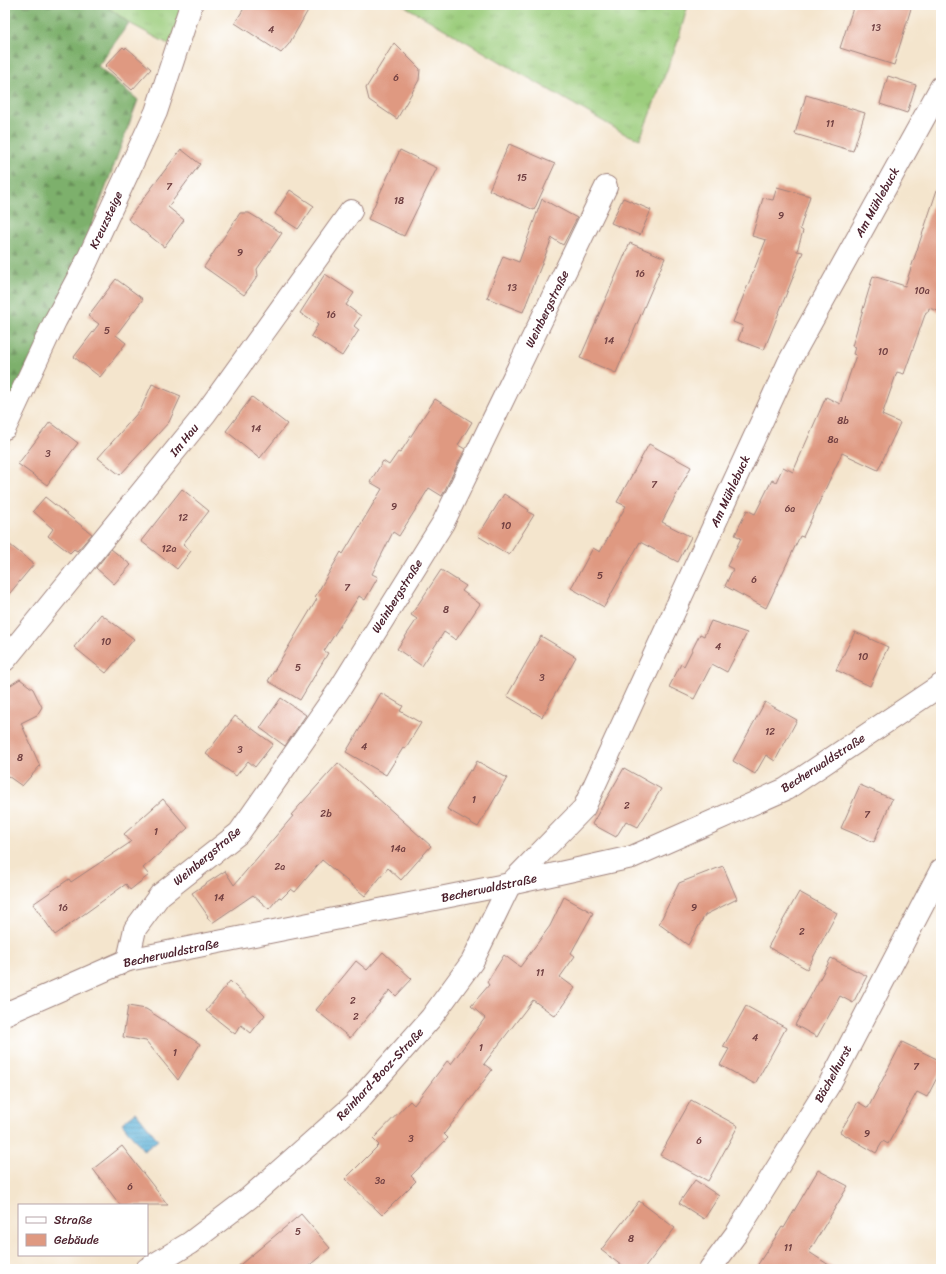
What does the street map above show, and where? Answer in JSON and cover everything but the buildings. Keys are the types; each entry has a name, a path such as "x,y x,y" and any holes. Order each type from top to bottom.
{"street":[{"name":"Kreuzsteige","path":"5,428 55,321 86,263 156,112 191,5"},
{"name":"Am Mühlebuck","path":"510,884 584,808 789,362 941,88"},
{"name":"Weinbergstraße","path":"128,960 135,929 160,895 239,833 342,686 443,523 606,187"},
{"name":"Im Hau","path":"5,660 205,414 351,211"},
{"name":"Becherwaldstraße","path":"5,1014 128,960 510,884 632,857 786,789 941,685"},
{"name":"Bächelhurst","path":"710,1269 736,1234 829,1085 941,870"},
{"name":"Reinhard-Booz-Straße","path":"147,1269 190,1243 249,1198 355,1104 432,1018 472,962 510,884"}],"green space":[{"path":"5,5 105,5 129,23 98,66 138,100 29,396 5,451"},
{"path":"105,5 184,5 170,45 129,23"},
{"path":"403,5 688,5 677,44 640,139 625,134"}],"water":[{"path":"136,1112 158,1140 144,1151 122,1123"}]}
